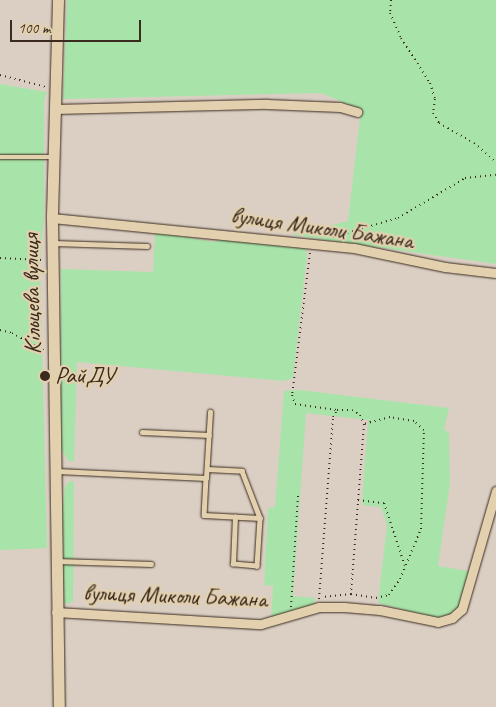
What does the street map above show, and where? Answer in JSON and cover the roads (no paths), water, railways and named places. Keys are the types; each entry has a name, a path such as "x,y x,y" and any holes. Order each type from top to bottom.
{"street":[{"name":"Кільцева вулиця","path":"58,0 52,218 56,612 59,707"},
{"path":"55,109 267,104 340,107 357,112"},
{"name":"вулиця Миколи Бажана","path":"52,218 307,243 496,273"},
{"name":"вулиця Миколи Бажана","path":"56,612 261,624 290,617 319,602 380,610 438,622 452,618 462,609 470,589 496,491"}],"lane":[{"path":"0,157 54,156"},
{"path":"53,243 147,246"},
{"path":"210,412 204,515 260,518"},
{"path":"142,432 209,435"},
{"path":"207,469 242,471 260,518 257,566 233,564 235,517"},
{"path":"56,471 206,478"},
{"path":"56,561 152,564"}],"place":[{"name":"РайДУ","path":"45,376"}]}
